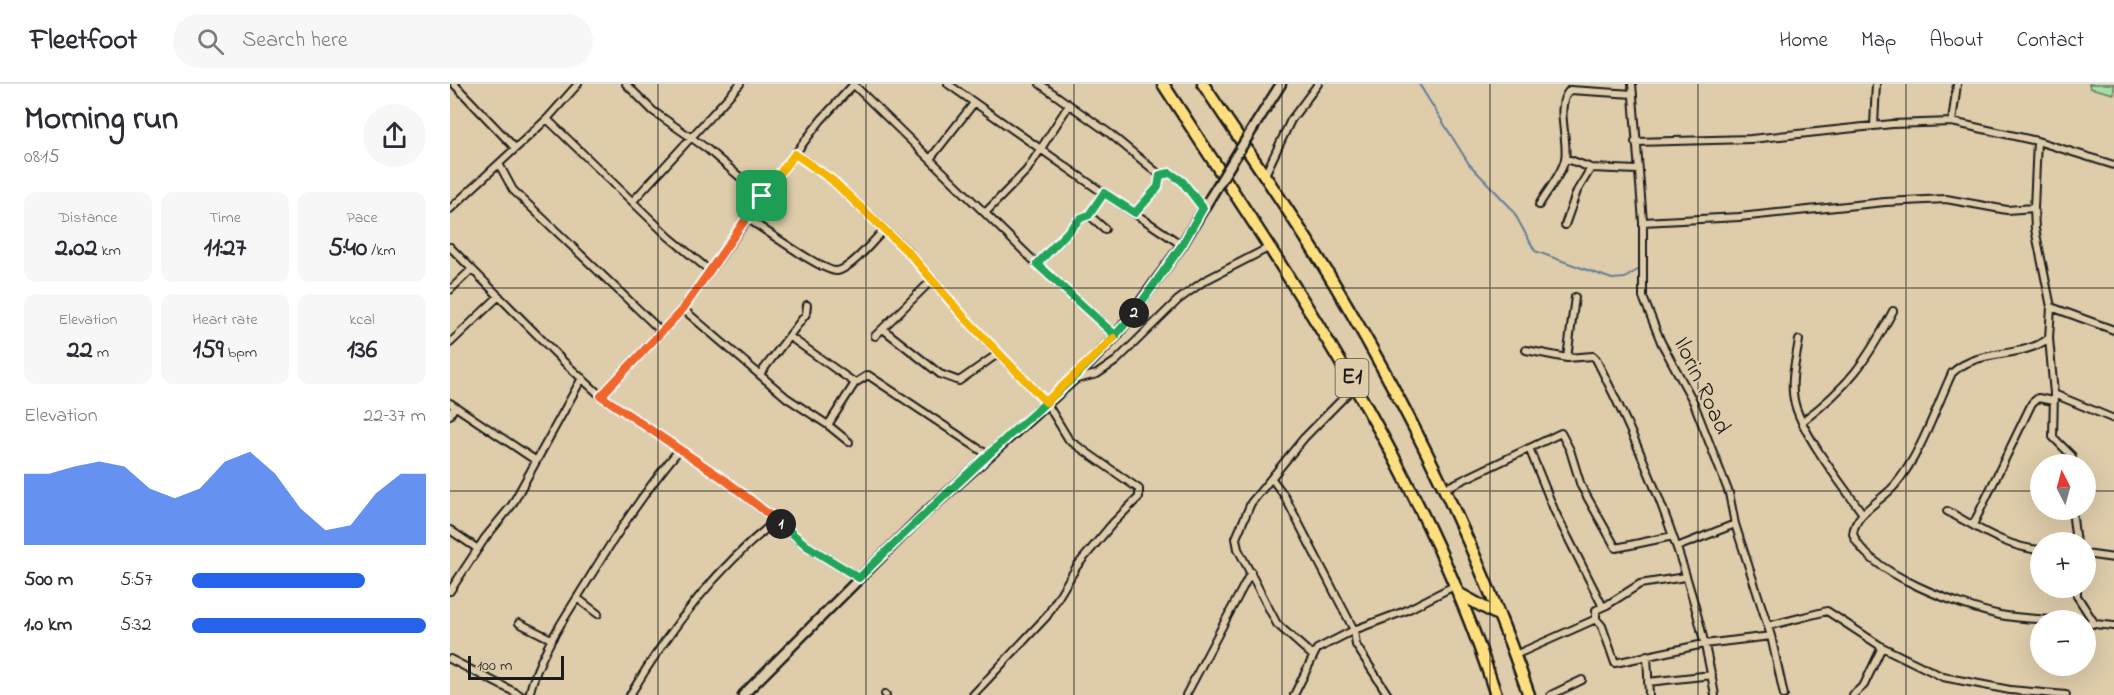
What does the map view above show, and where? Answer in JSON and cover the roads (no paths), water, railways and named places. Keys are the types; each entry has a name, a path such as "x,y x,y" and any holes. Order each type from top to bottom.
{"highway":[{"name":"E1","path":"1163,84 1270,247 1356,385 1421,509 1456,589 1496,695"},
{"name":"E1","path":"1203,84 1334,283 1413,422 1446,488 1515,655 1529,695"},
{"path":"1456,589 1498,615"}],"main road":[{"path":"743,695 859,578 988,455 1072,380 1116,336 1182,245 1281,84"}],"street":[{"path":"454,84 515,148"},
{"path":"450,209 547,118 569,87 578,84"},
{"path":"626,84 653,111 706,148 762,196"},
{"path":"633,201 740,84"},
{"path":"601,396 683,309 762,196 821,120 854,84 1037,264 1116,336"},
{"path":"948,84 1040,150 1182,245"},
{"path":"1040,84 1109,133 1160,175"},
{"path":"1264,177 1292,120 1318,84"},
{"name":"Ilorin Road","path":"1632,84 1643,222 1645,304 1693,401 1729,493 1735,524 1771,636 1784,695"},
{"path":"1874,126 1876,84"},
{"path":"1952,122 1957,84"},
{"path":"1539,205 1565,158 1564,103 1570,90 1633,94"},
{"path":"930,159 974,103"},
{"path":"986,212 1027,170 1069,105"},
{"path":"547,118 676,244 711,271"},
{"path":"1635,142 1751,139 1874,126 1952,122 2037,141 2114,165"},
{"path":"2037,141 2034,208 2051,307 2049,338 2054,397 2053,437 2070,454"},
{"path":"795,154 855,201 910,254 1046,402 1069,440 1134,483 1139,489 1139,497 1113,523 1077,566 1047,616 973,695"},
{"path":"1565,158 1591,168 1638,170"},
{"path":"499,164 513,190 662,332"},
{"path":"1565,225 1577,191 1591,168"},
{"path":"1160,175 1170,173 1182,181 1203,208"},
{"path":"1135,213 1158,187 1160,175"},
{"path":"1037,264 1081,218 1089,215 1104,193 1106,195"},
{"path":"1643,222 1739,217 1885,202 1946,199 2007,210 2034,208"},
{"path":"1089,215 1105,229"},
{"path":"748,219 822,268 837,272 848,267 884,231"},
{"path":"450,247 601,396 725,480 807,546 859,578"},
{"path":"1072,380 1097,374 1116,361 1178,300 1204,281 1270,247"},
{"path":"450,290 472,268"},
{"path":"875,336 932,280"},
{"path":"450,349 450,344 499,296"},
{"path":"1567,358 1575,297"},
{"path":"759,374 783,342 790,337 806,314 807,305"},
{"path":"2051,307 2114,330"},
{"path":"683,309 787,398 849,442"},
{"path":"1803,421 1843,389 1872,351 1893,311"},
{"path":"883,329 940,374 959,381 999,353"},
{"path":"790,337 855,383"},
{"path":"2030,617 1988,612 1913,585 1876,561 1854,538 1856,522 1893,488 1903,473 1952,373 1960,365 1985,355 2035,348 2049,338"},
{"path":"1799,340 1792,384 1793,399 1824,459 1863,514"},
{"path":"1526,351 1567,358 1587,355 1596,359 1634,435 1677,547 1712,675 1715,695"},
{"path":"828,425 855,383 868,375 988,455"},
{"path":"450,591 478,549 512,505 582,378"},
{"path":"1312,655 1277,624 1238,549 1236,538 1251,503 1304,438 1356,385"},
{"path":"1973,525 2032,402 2038,398 2054,397 2114,419"},
{"path":"450,415 452,404 535,460"},
{"path":"1446,488 1561,433 1570,450 1581,486 1616,548 1673,536"},
{"path":"1529,448 1555,512 1602,605"},
{"path":"530,695 533,677 551,639 615,534 679,450"},
{"path":"1272,479 1284,495 1354,630 1356,645 1388,695"},
{"path":"1947,511 2022,548 2030,549"},
{"path":"630,695 704,590 777,520"},
{"path":"1677,547 1735,524"},
{"path":"450,530 478,549"},
{"path":"2096,556 2114,558"},
{"path":"1186,695 1251,572"},
{"path":"1685,577 1640,584 1596,610 1596,619 1602,626 1615,663 1704,644 1771,636"},
{"path":"1294,695 1312,655 1323,646 1354,630 1456,589"},
{"path":"577,598 598,614"},
{"path":"1768,626 1827,611 1882,647 1943,677 2010,693 2066,695"},
{"path":"1515,655 1596,619"},
{"path":"519,623 551,639"},
{"path":"2096,624 2114,626"},
{"path":"1853,695 1864,685 1882,647"},
{"path":"1647,655 1649,695"},
{"path":"450,659 520,695"},
{"path":"1648,682 1712,675"},
{"path":"1551,695 1581,680"}],"waterway":[{"path":"1419,84 1469,164 1512,209 1535,251 1612,279 1625,278 1639,269"}]}
